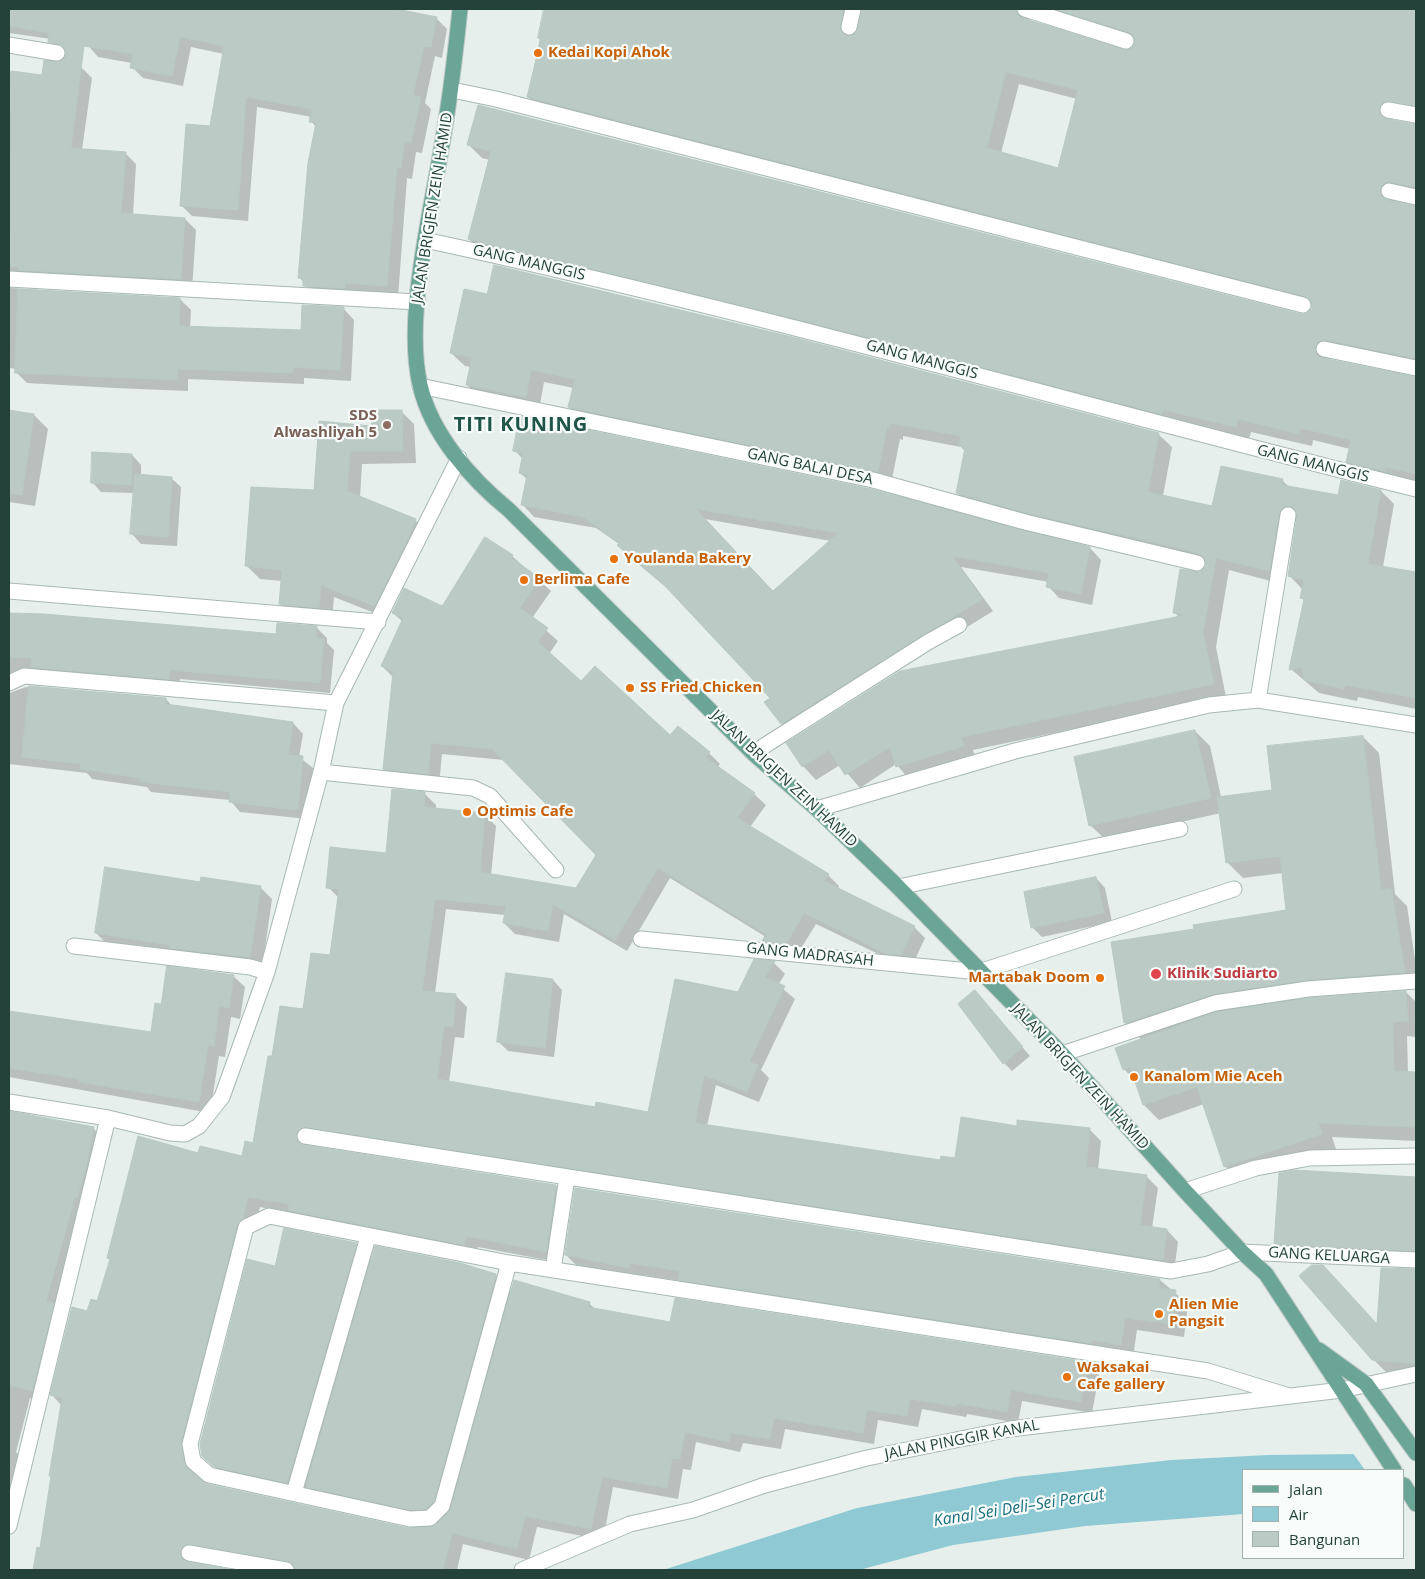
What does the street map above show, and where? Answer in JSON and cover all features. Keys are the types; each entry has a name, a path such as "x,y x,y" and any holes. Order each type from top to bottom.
{"main road":[{"name":"JALAN BRIGJEN ZEIN HAMID","path":"460,9 452,90 425,240 418,302 415,349 420,386 433,423 489,494 508,510 753,753 817,809 898,888 1062,1054 1185,1191 1242,1252 1266,1274 1393,1469"},
{"name":"JALAN BRIGJEN ZEIN HAMID","path":"1308,1341 1368,1389 1416,1453"},
{"path":"1405,1487 1416,1504"}],"street":[{"path":"849,27 853,9"},
{"path":"1025,9 1126,41"},
{"path":"9,44 58,53"},
{"path":"452,90 496,99 1303,305"},
{"path":"1388,110 1416,115"},
{"path":"1389,191 1416,196"},
{"name":"GANG MANGGIS","path":"425,240 536,264 797,327 1204,436 1416,489"},
{"path":"9,279 418,302"},
{"path":"1324,349 1416,368"},
{"name":"GANG BALAI DESA","path":"420,386 873,480 1025,522 1197,563"},
{"path":"9,1102 108,1118 170,1133 185,1134 199,1126 222,1098 267,972 321,772 336,703 459,458"},
{"path":"1258,700 1288,515"},
{"path":"9,591 378,622"},
{"path":"753,753 959,624"},
{"path":"9,683 24,676 336,703"},
{"path":"817,809 1015,751 1200,707 1258,700 1416,725"},
{"path":"321,772 473,788 490,796 556,870"},
{"path":"898,888 1180,829"},
{"path":"979,972 1234,889"},
{"name":"GANG MADRASAH","path":"641,939 979,972"},
{"path":"74,946 250,967 267,972"},
{"path":"1062,1054 1215,1003 1308,990 1416,981"},
{"path":"9,1521 108,1118"},
{"path":"305,1136 1172,1271 1208,1264 1242,1252"},
{"path":"1185,1191 1256,1168 1310,1158 1416,1156"},
{"path":"553,1270 567,1177"},
{"path":"509,1263 442,1506 430,1518 410,1519 209,1475 193,1461 190,1444 246,1227 269,1216 368,1237 509,1263 1208,1371 1289,1396"},
{"path":"294,1493 368,1237"},
{"name":"GANG KELUARGA","path":"1242,1252 1416,1260"},
{"name":"JALAN PINGGIR KANAL","path":"522,1570 630,1524 692,1510 765,1485 867,1458 1010,1430 1289,1396 1344,1393 1368,1389 1416,1374"},
{"path":"189,1553 286,1570"}],"water":[{"name":"Kanal Sei Deli–Sei Percut","path":"1362,1454 1401,1469 1242,1469 1242,1514 1085,1526 953,1545 859,1570 663,1570 857,1508 1016,1477 1172,1460 1268,1455"}],"pier":[{"path":"1352,1452 1416,1458 1416,1521 1405,1521 1405,1469 1364,1469"}],"building":[{"path":"9,9 396,9 437,17 431,47 424,46 413,95 421,97 411,143 405,141 401,168 397,167 387,286 345,283 345,288 303,286 303,279 298,278 308,163 316,123 309,122 312,109 246,97 238,210 180,206 186,124 210,126 224,46 180,37 172,76 130,68 133,54 84,46 71,148 126,152 121,213 185,218 181,279 19,270 19,267 9,266 11,115 9,115 9,88 11,71 42,75 44,60 60,62 66,54 63,46 48,42 49,33 9,26"},
{"path":"544,9 843,9 840,29 847,36 856,33 862,9 1016,9 1018,15 1022,18 1128,50 1135,43 1133,35 1129,32 1055,9 1416,9 1416,106 1385,101 1379,109 1382,117 1386,119 1416,124 1416,187 1387,182 1380,189 1380,194 1387,200 1416,206 1416,358 1326,340 1317,342 1315,348 1317,356 1322,358 1416,377 1416,474 1385,467 1385,471 1346,462 1351,440 1300,428 1299,434 1238,419 1236,427 1163,410 1162,414 800,320 468,239 491,151 467,145 478,105 1301,314 1306,314 1312,308 1312,302 1305,296 527,97 541,39 538,38","holes":["1006,72 1078,90 1058,168 987,148"]},
{"path":"494,265 796,338 1159,433 1148,492 1212,506 1221,466 1283,479 1282,485 1338,495 1341,480 1381,490 1368,564 1416,572 1416,698 1345,685 1344,689 1304,680 1302,667 1289,670 1304,599 1300,598 1304,580 1288,576 1297,516 1294,507 1285,506 1279,514 1269,571 1216,558 1203,633 1214,684 961,737 964,746 896,767 890,747 845,775 829,750 802,767 786,743 900,671 1186,615 1173,613 1180,569 1200,572 1206,566 1206,560 1200,554 1183,549 1027,513 956,493 965,448 959,446 961,436 890,423 890,427 887,427 878,472 568,407 575,379 531,370 526,397 466,385 472,357 450,353 464,289 487,294"},
{"path":"18,289 180,298 179,326 301,330 302,305 344,307 340,370 293,367 293,373 178,369 177,380 15,373"},
{"path":"9,410 34,414 22,495 9,494"},
{"path":"371,410 402,410 403,451 350,451 347,491 416,519 407,540 374,606 321,585 319,608 279,604 282,570 245,566 251,487 314,490 319,421 371,426"},
{"path":"520,416 871,489 1090,547 1081,594 1046,587 1049,573 952,556 982,599 781,724 764,702 770,698 664,585 617,545 619,543 583,517 521,505 527,475 519,473 523,453 513,451","holes":["696,509 838,533 773,591"]},
{"path":"92,452 132,454 131,485 91,483"},
{"path":"135,474 172,477 168,537 130,534"},
{"path":"485,537 513,555 511,558 540,578 520,608 548,628 538,642 581,681 595,666 670,735 678,726 710,752 705,757 755,793 737,818 829,874 824,881 915,926 901,955 887,954 804,913 786,944 762,941 766,934 658,868 615,940 553,904 548,931 503,923 506,906 435,899 422,991 456,994 453,1027 444,1026 437,1079 595,1107 596,1102 648,1112 675,979 738,992 754,959 775,961 765,977 785,986 749,1062 758,1065 747,1092 704,1075 695,1123 940,1160 941,1156 955,1158 961,1117 1017,1126 1017,1120 1090,1128 1086,1167 1147,1175 1140,1225 1167,1229 1163,1260 302,1127 296,1135 299,1143 304,1145 556,1185 546,1252 466,1236 464,1245 288,1210 289,1204 248,1197 243,1218 237,1225 181,1442 186,1468 207,1484 408,1528 436,1525 451,1508 514,1280 590,1302 588,1307 670,1322 675,1298 1088,1362 1081,1402 1011,1390 1007,1412 955,1403 955,1406 910,1399 907,1416 867,1410 863,1433 774,1418 770,1439 731,1433 729,1442 685,1432 680,1459 672,1458 667,1488 602,1477 591,1529 525,1516 517,1549 452,1533 443,1570 295,1570 292,1563 288,1561 190,1544 182,1547 180,1551 183,1560 233,1570 33,1570 37,1547 40,1548 51,1476 49,1476 62,1398 50,1395 72,1307 87,1311 91,1299 97,1301 110,1259 107,1258 138,1136 198,1153 200,1146 242,1156 245,1141 253,1143 268,1056 272,1056 280,1006 303,1009 311,953 330,955 339,889 326,888 330,847 386,853 392,789 425,792 424,807 485,813 480,872 576,888 596,855 492,749 431,743 428,774 383,769 393,672 381,666 403,618 392,613 404,588 442,606"},
{"path":"9,613 44,614 276,634 277,623 317,626 316,638 324,639 320,683 170,670 169,679 31,667 32,658 9,657"},
{"path":"29,686 166,698 166,704 293,722 288,755 303,756 298,810 229,802 230,792 140,782 140,778 80,769 81,764 22,757"},
{"path":"1195,730 1211,798 1089,826 1074,757"},
{"path":"1363,736 1381,890 1391,888 1405,972 1307,980 1214,994 1124,1023 1111,942 1194,929 1193,925 1286,910 1280,856 1226,863 1217,797 1272,790 1267,746"},
{"path":"105,867 200,882 201,877 261,886 250,957 169,948 170,945 95,933"},
{"path":"1096,877 1104,913 1031,928 1024,892"},
{"path":"167,966 234,975 229,1008 219,1006 214,1046 208,1045 199,1102 79,1082 79,1079 9,1068 9,1011 151,1032 155,1003 161,1004"},
{"path":"506,973 553,979 545,1048 497,1042"},
{"path":"975,990 1023,1047 1003,1064 958,1004"},
{"path":"1406,991 1408,1021 1393,1022 1394,1071 1416,1072 1416,1127 1318,1123 1322,1134 1224,1167 1197,1087 1143,1105 1130,1067 1123,1070 1115,1048 1217,1012 1309,998"},
{"path":"9,1111 94,1127 86,1167 77,1198 75,1197 46,1301 54,1303 32,1391 9,1385"},
{"path":"1294,1170 1416,1177 1416,1251 1274,1244 1279,1173"},
{"path":"575,1188 1160,1279 1159,1288 1176,1290 1172,1324 1125,1318 1121,1345 1092,1340 1091,1343 678,1280 680,1271 630,1263 629,1268 565,1255"},
{"path":"284,1228 357,1243 287,1483 213,1466 202,1456 200,1444 247,1259 275,1266"},
{"path":"375,1246 460,1263 496,1274 434,1501 426,1509 411,1510 306,1487"},
{"path":"1312,1265 1323,1265 1377,1324 1381,1268 1416,1269 1416,1364 1372,1360 1299,1276"}],"place":[{"name":"Kedai Kopi Ahok","path":"538,53"},
{"name":"SDS Alwashliyah 5","path":"387,425"},
{"name":"Youlanda Bakery","path":"614,559"},
{"name":"Berlima Cafe","path":"524,580"},
{"name":"SS Fried Chicken","path":"630,688"},
{"name":"Optimis Cafe","path":"467,812"},
{"name":"Klinik Sudiarto","path":"1156,974"},
{"name":"Martabak Doom","path":"1100,978"},
{"name":"Kanalom Mie Aceh","path":"1134,1077"},
{"name":"Alien Mie Pangsit","path":"1159,1314"},
{"name":"Waksakai Cafe gallery","path":"1067,1377"}],"district":[{"name":"TITI KUNING","path":"521,425"}]}
